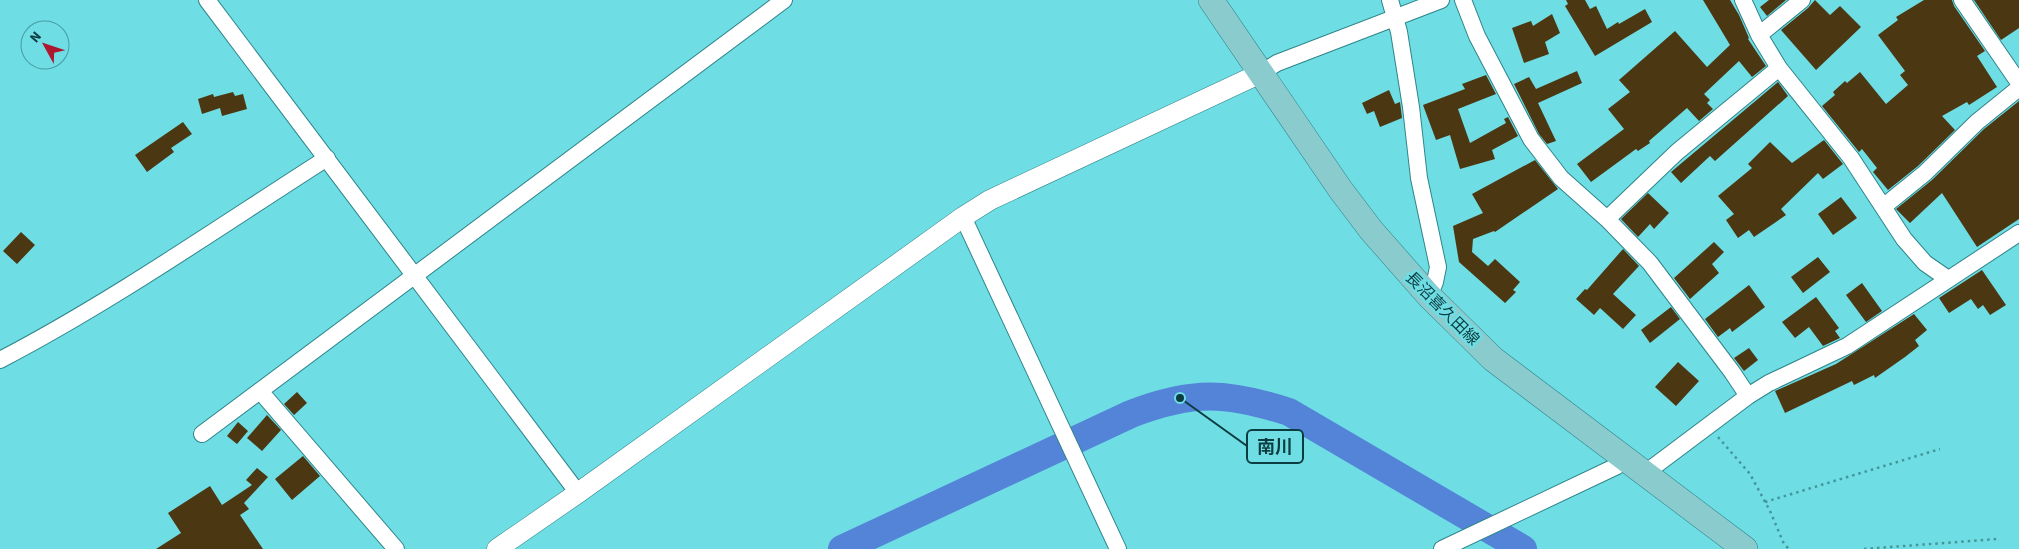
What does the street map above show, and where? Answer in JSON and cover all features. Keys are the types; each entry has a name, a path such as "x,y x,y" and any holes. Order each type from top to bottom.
{"main road":[{"name":"長沼喜久田線","path":"1211,0 1366,223 1429,296 1494,359 1745,549"}],"street":[{"path":"207,0 578,493"},
{"path":"202,434 784,0"},
{"path":"1390,0 1395,16 1411,106 1419,178 1438,267 1436,282 1429,296"},
{"path":"497,549 963,218 1011,189 1261,73 1277,63 1395,16 1441,0"},
{"path":"1463,0 1477,36 1530,139 1561,178 1607,219 1650,263 1748,396"},
{"path":"1744,0 1759,35 1779,68 1851,158 1904,239 1925,263 1948,279"},
{"path":"1759,35 1802,0"},
{"path":"1962,0 2019,83"},
{"path":"1607,219 1677,152 1779,68"},
{"path":"1883,207 1925,173 1983,116 2019,88"},
{"path":"0,360 50,334 148,274 327,158"},
{"path":"963,218 1118,549"},
{"path":"1442,549 1617,466 1635,466 1707,426 1769,383 1847,346 2019,233"},
{"path":"260,391 396,549"}],"path":[{"path":"1707,426 1742,462 1765,502 1784,544 1789,549"},
{"path":"1765,502 1940,449"},
{"path":"1864,549 1997,539"}],"building":[{"path":"1566,0 1585,0 1590,9 1596,6 1607,29 1645,9 1652,22 1595,56 1565,6 1568,4"},
{"path":"1703,0 1730,0 1739,15 1748,39 1766,66 1752,77 1739,61 1704,94 1710,100 1707,103 1713,109 1699,121 1687,108 1649,141 1650,143 1638,151 1636,149 1591,182 1577,164 1624,129 1608,109 1630,92 1619,80 1675,31 1707,67 1730,45"},
{"path":"1769,0 1786,0 1767,16 1760,7"},
{"path":"1815,0 1830,15 1840,6 1861,27 1816,70 1781,30"},
{"path":"1924,0 1952,0 1954,6 1985,51 1977,56 1997,87 1969,105 1967,102 1942,116 1955,130 1918,166 1888,190 1873,172 1877,168 1862,149 1859,152 1822,106 1835,95 1833,92 1845,81 1847,83 1860,72 1886,104 1908,85 1900,75 1905,71 1878,35 1898,20 1896,17"},
{"path":"1974,0 2019,0 2019,28 2001,40"},
{"path":"1552,14 1560,33 1545,42 1549,54 1524,63 1512,28 1531,21 1533,26"},
{"path":"1577,71 1582,83 1538,103 1556,141 1547,144 1539,134 1514,84 1529,77 1536,89"},
{"path":"1486,75 1496,94 1458,109 1470,143 1506,123 1504,119 1508,117 1518,136 1492,150 1495,159 1460,169 1450,135 1436,140 1423,105 1465,89 1462,84"},
{"path":"1778,82 1788,96 1715,161 1710,156 1681,183 1671,172"},
{"path":"1389,90 1395,104 1400,102 1402,118 1380,127 1374,111 1367,114 1362,103"},
{"path":"233,92 235,96 243,94 247,109 222,116 220,108 202,114 198,99 213,94 214,97"},
{"path":"2019,101 2019,219 1977,247 1942,193 1910,223 1896,209 1932,180 1984,129"},
{"path":"183,122 192,134 171,148 174,152 147,172 135,155"},
{"path":"1824,140 1843,164 1823,179 1818,173 1781,209 1786,215 1754,237 1749,230 1738,238 1726,220 1734,214 1718,196 1752,168 1748,164 1770,142 1792,163"},
{"path":"1535,160 1558,189 1495,232 1473,239 1472,252 1488,266 1495,259 1520,282 1513,290 1516,292 1505,303 1459,262 1453,226 1483,213 1472,194"},
{"path":"1648,193 1669,213 1654,229 1650,224 1638,237 1621,219"},
{"path":"1841,197 1857,218 1833,235 1818,214"},
{"path":"21,232 35,245 17,264 3,251"},
{"path":"1714,242 1724,252 1712,264 1719,273 1690,299 1674,278"},
{"path":"1623,249 1639,266 1613,294 1636,315 1623,329 1600,308 1594,315 1576,299 1585,289 1587,290"},
{"path":"1818,257 1830,272 1803,293 1791,277"},
{"path":"1982,270 2006,305 1990,315 1983,305 1978,309 1971,299 1949,313 1939,298"},
{"path":"1862,283 1882,311 1866,322 1846,295"},
{"path":"1749,285 1765,307 1732,332 1730,328 1718,337 1705,319"},
{"path":"1816,297 1839,328 1835,331 1840,338 1823,346 1809,327 1795,338 1782,322"},
{"path":"1671,307 1680,319 1650,343 1641,330"},
{"path":"1914,314 1927,330 1915,340 1919,346 1905,357 1875,378 1874,375 1854,385 1852,381 1785,413 1775,391 1836,364"},
{"path":"1749,348 1758,360 1744,371 1734,358"},
{"path":"1678,362 1699,381 1676,406 1655,387"},
{"path":"297,392 307,403 294,415 284,404"},
{"path":"267,415 281,430 262,451 247,438"},
{"path":"238,422 248,431 237,444 227,436"},
{"path":"303,456 320,476 292,500 275,479"},
{"path":"257,468 268,477 244,503 249,509 240,515 263,549 156,549 181,533 168,513 210,486 222,505 252,485 246,480"}],"waterway":[{"path":"842,549 1131,414 1173,401 1210,396 1267,405 1289,412 1523,549"}],"place":[{"name":"南川","path":"1180,398"}]}
